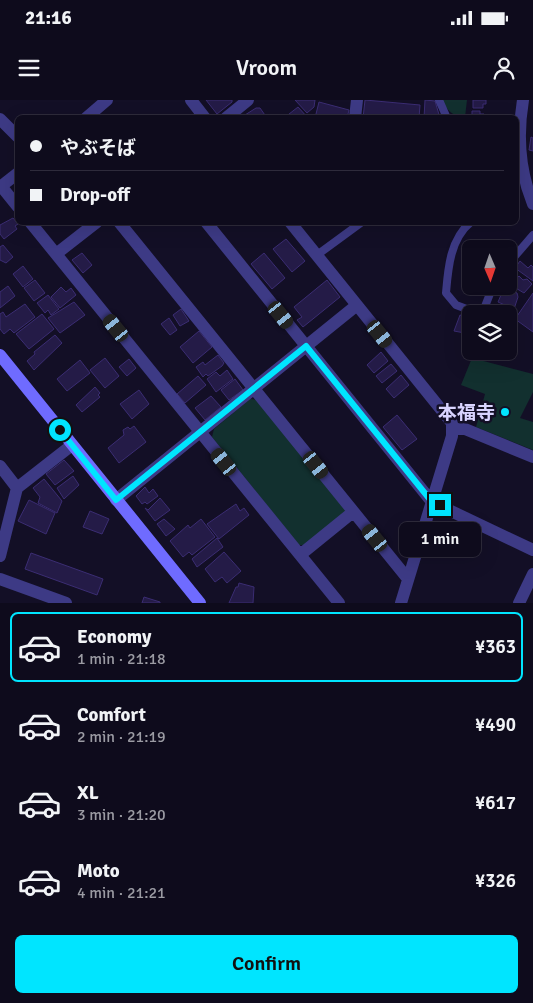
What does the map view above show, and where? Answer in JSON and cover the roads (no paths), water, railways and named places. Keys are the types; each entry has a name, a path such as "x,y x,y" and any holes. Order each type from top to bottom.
{"street":[{"path":"90,115 107,100"},
{"path":"191,100 203,115"},
{"path":"230,115 248,100"},
{"path":"355,115 357,100"},
{"path":"523,100 520,140 523,161 520,186 533,204"},
{"path":"0,119 15,134"},
{"path":"15,175 0,187 15,204"},
{"path":"32,225 338,603"},
{"path":"56,254 94,225"},
{"path":"121,225 408,579"},
{"path":"208,225 432,502 533,550"},
{"path":"298,225 318,255 357,305 452,422 452,429 432,502 401,603"},
{"path":"116,500 357,305"},
{"path":"0,355 200,603"},
{"path":"452,429 465,429 533,457"},
{"path":"0,556 18,488 72,444"},
{"path":"0,466 18,488"},
{"path":"300,555 353,512"},
{"path":"519,603 533,574"},
{"path":"0,579 66,603"}],"lane":[{"path":"439,100 446,115"},
{"path":"318,255 358,225"},
{"path":"462,307 456,305 446,293 448,263 464,228 468,225"},
{"path":"518,252 533,235"}],"place":[{"name":"本福寺","path":"505,412"}]}
